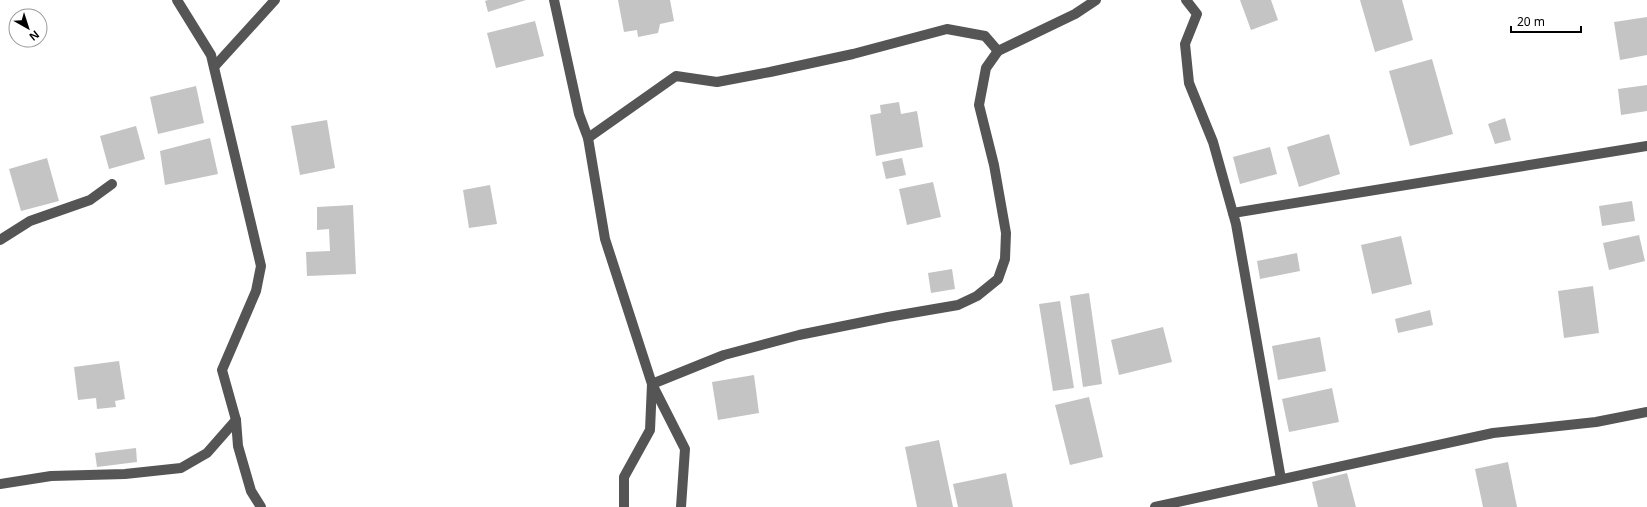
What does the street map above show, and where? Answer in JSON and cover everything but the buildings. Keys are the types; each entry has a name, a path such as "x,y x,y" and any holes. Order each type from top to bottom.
{"street":[{"path":"177,0 211,54 261,266 256,291 222,370 236,420 238,446 251,491 261,507"},
{"path":"214,67 275,0"},
{"path":"554,0 579,114 588,138 605,239 652,384 685,449 681,507"},
{"path":"652,384 724,355 799,335 958,305 977,296 998,279 1006,259 1006,233 994,165 979,105 986,68 998,51 1075,14 1096,0"},
{"path":"1186,0 1197,14 1184,44 1189,83 1213,142 1233,214 1280,479"},
{"path":"588,138 676,76 717,82 853,54 948,29 985,36 998,51"},
{"path":"1233,214 1647,146"},
{"path":"0,240 30,221 90,200 112,184"},
{"path":"624,507 624,477 650,430 652,384"},
{"path":"1155,507 1493,433 1596,422 1647,412"},
{"path":"0,484 51,476 126,474 181,468 207,454 236,420"}]}
